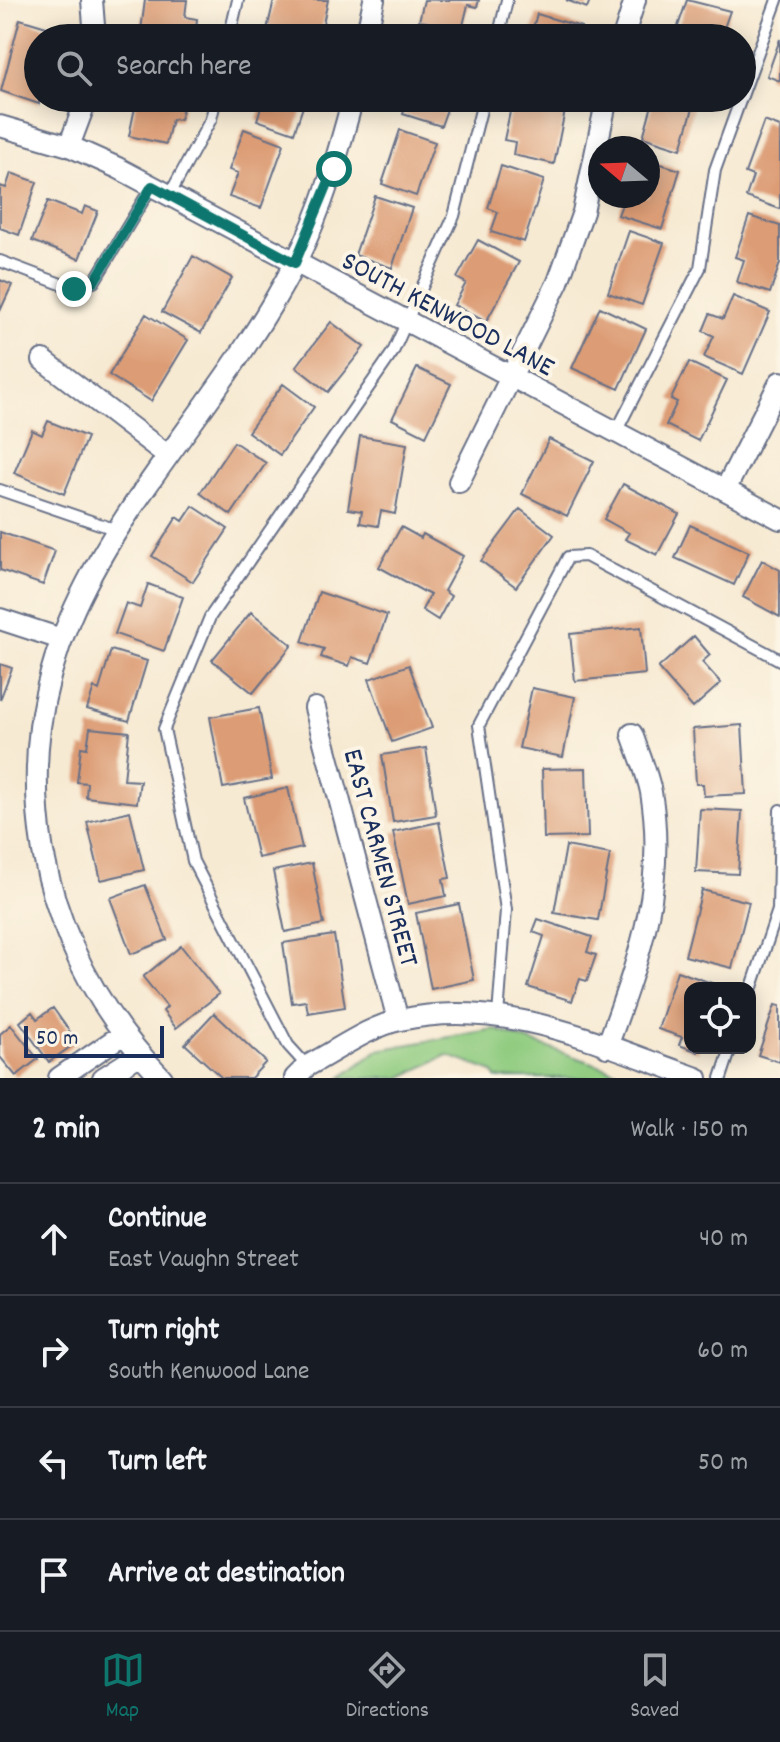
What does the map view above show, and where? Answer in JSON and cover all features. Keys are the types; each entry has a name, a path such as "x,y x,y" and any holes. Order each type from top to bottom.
{"street":[{"path":"92,0 94,24"},
{"path":"369,24 374,0"},
{"path":"627,24 635,0"},
{"path":"69,146 82,112"},
{"path":"162,1078 108,1016 75,955 51,896 39,834 33,774 40,693 55,637 114,529 246,342 295,263 334,169 349,112"},
{"path":"459,482 558,282 583,212 604,112"},
{"name":"SOUTH KENWOOD LANE","path":"0,126 69,146 161,190 780,519"},
{"path":"43,360 167,455"},
{"path":"725,490 780,382"},
{"path":"0,619 55,637"},
{"name":"EAST CARMEN STREET","path":"315,708 398,1020"},
{"path":"607,1047 641,950 654,898 656,847 650,789 632,734"},
{"path":"301,1072 398,1020 460,1013 521,1017 697,1078"},
{"path":"59,1078 123,1034"},
{"path":"103,1078 139,1055"}],"lane":[{"path":"232,24 238,0"},
{"path":"501,24 507,0"},
{"path":"756,58 777,0"},
{"path":"0,261 74,289 94,282 211,119 213,112"},
{"path":"301,1072 193,861 164,729 210,617 393,352 454,216 480,112"},
{"path":"616,432 700,268 715,170 736,112"},
{"path":"0,490 114,529"},
{"path":"498,1016 506,910 479,725 568,557 586,556 780,660"},
{"path":"754,982 778,910 780,810"},
{"path":"721,1078 729,1054"}],"green space":[{"path":"494,1029 636,1078 496,1078 493,1072 447,1055 400,1078 341,1078 378,1050"}],"building":[{"path":"145,0 187,0 185,17 197,19 196,24 142,24"},
{"path":"274,0 328,0 323,24 268,24"},
{"path":"424,0 479,0 477,7 468,5 463,24 426,24 419,21"},
{"path":"566,0 590,0 587,8"},
{"path":"687,0 730,11 725,24 679,24"},
{"path":"537,14 571,24 534,24"},
{"path":"20,19 36,24 24,24 24,99 1,91"},
{"path":"780,39 780,81 767,76"},
{"path":"134,112 182,112 180,120 172,119 166,144 129,136"},
{"path":"260,112 301,112 294,133 257,120"},
{"path":"404,112 446,112 441,126"},
{"path":"510,112 565,112 554,164 513,155 515,142 504,140"},
{"path":"650,112 692,112 681,149 660,142 660,136 643,136"},
{"path":"764,121 780,127 780,209 746,197 753,176 745,173"},
{"path":"244,129 284,144 261,208 229,197 238,173 229,170"},
{"path":"400,130 435,142 416,196 382,184"},
{"path":"660,164 680,170 662,229 618,215 621,208 660,208"},
{"path":"501,166 544,180 524,242 491,232 498,212 488,208"},
{"path":"11,173 37,182 19,235 0,228 0,186 6,188"},
{"path":"375,196 412,208 392,268 355,255"},
{"path":"48,201 82,214 85,206 98,211 79,259 32,241"},
{"path":"749,216 780,226 780,263 770,293 737,282 744,260 735,257"},
{"path":"629,231 664,243 642,305 608,293"},
{"path":"478,240 519,262 486,322 454,305 466,283 457,278"},
{"path":"193,256 232,278 201,333 162,312"},
{"path":"0,280 12,285 0,311"},
{"path":"733,296 770,312 743,374 704,357 714,336 703,331 710,314 723,319"},
{"path":"600,307 646,329 619,389 572,368"},
{"path":"146,314 188,340 151,401 109,375"},
{"path":"331,322 364,347 328,392 296,367"},
{"path":"689,362 727,380 698,441 666,425 677,402 671,399"},
{"path":"417,368 451,384 426,436 392,419"},
{"path":"283,384 314,407 280,455 248,432"},
{"path":"48,421 87,437 64,494 14,473 32,430 42,435"},
{"path":"360,436 407,444 395,514 381,511 378,526 360,523 362,511 348,509"},
{"path":"549,439 594,461 567,516 522,494"},
{"path":"234,442 266,463 231,515 200,493"},
{"path":"623,484 679,514 657,555 625,539 629,533 604,519"},
{"path":"193,506 228,529 193,582 152,556 177,517 183,521"},
{"path":"520,509 554,535 516,587 481,561"},
{"path":"690,525 749,552 734,585 675,558"},
{"path":"401,527 421,538 423,534 463,556 444,591 451,596 438,620 422,610 430,595 379,567"},
{"path":"0,532 55,551 43,585 0,570"},
{"path":"762,560 780,570 780,617 743,597"},
{"path":"148,584 183,597 164,651 115,634 126,603 140,608"},
{"path":"319,592 387,615 370,663 352,657 349,666 321,657 324,649 302,642"},
{"path":"251,612 292,645 253,693 212,660"},
{"path":"641,627 645,674 575,681 570,634"},
{"path":"694,636 710,655 702,662 721,683 693,708 658,668"},
{"path":"111,650 147,661 129,721 87,709 94,688 99,690"},
{"path":"0,664 12,668 0,700"},
{"path":"409,665 432,728 392,742 369,679"},
{"path":"532,688 575,697 563,757 519,748"},
{"path":"259,708 272,779 223,788 210,717"},
{"path":"742,725 746,794 704,796 703,784 696,784 693,729"},
{"path":"90,728 129,732 124,780 140,781 137,803 86,797 87,783 77,782 81,747 87,748"},
{"path":"426,748 436,815 393,822 382,755"},
{"path":"586,768 588,837 544,838 542,769"},
{"path":"288,788 302,848 258,858 244,798"},
{"path":"700,809 742,811 738,874 696,872"},
{"path":"130,811 144,870 101,880 87,822"},
{"path":"439,822 450,878 443,879 446,896 408,904 393,832"},
{"path":"566,846 610,854 598,920 554,913"},
{"path":"312,863 324,924 285,932 273,871"},
{"path":"145,885 167,940 131,954 110,898"},
{"path":"702,890 749,902 732,968 685,956"},
{"path":"459,904 474,980 431,989 416,913"},
{"path":"538,919 592,937 587,952 596,955 587,981 580,979 572,1001 528,987 544,936 533,932"},
{"path":"334,935 345,1007 308,1013 306,1001 292,1003 283,943"},
{"path":"181,946 219,994 176,1028 163,1011 167,1007 143,977"},
{"path":"677,971 709,982 684,982 684,1047 679,1045 682,1037 658,1029"},
{"path":"775,1005 780,1006 780,1062 758,1055"},
{"path":"53,1008 77,1042 49,1062 20,1022 32,1012 37,1019"},
{"path":"214,1013 266,1062 251,1078 222,1078 185,1044"},
{"path":"11,1025 38,1059 16,1076 0,1057 0,1034"}],"route":[{"path":"74,289 94,282 152,186 295,263 334,169"}]}
